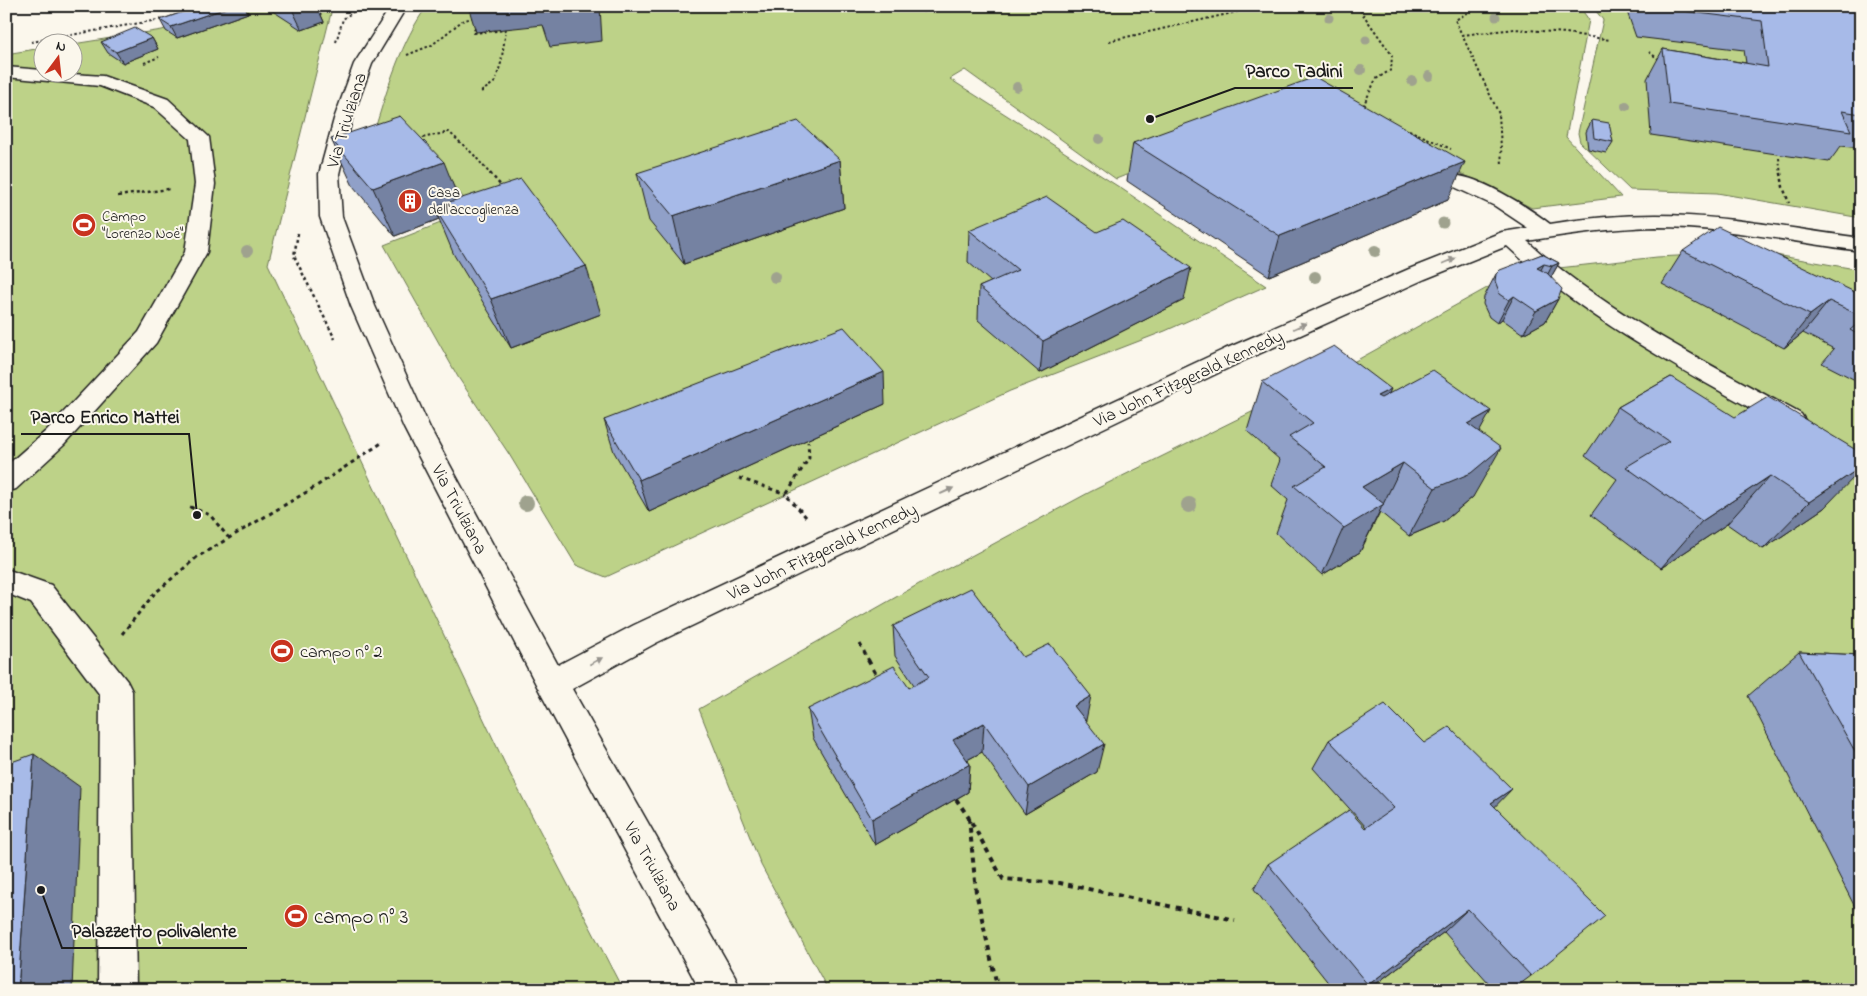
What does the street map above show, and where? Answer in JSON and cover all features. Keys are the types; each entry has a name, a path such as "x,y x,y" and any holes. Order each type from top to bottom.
{"street":[{"name":"Via Triulziana","path":"399,6 363,64 343,119 329,174 331,216 363,306 417,428 552,684 721,990"},
{"path":"6,72 102,81 161,103 199,137 205,184 196,252 148,337 56,438 6,482"},
{"path":"1455,180 1524,213 1546,231"},
{"name":"Via John Fitzgerald Kennedy","path":"552,684 645,634 1234,355 1418,274 1510,237 1616,222 1656,221 1802,235 1861,246"},
{"path":"1510,237 1534,261 1607,316 1810,430"},
{"path":"6,582 41,594 116,691 117,990"}],"path":[{"path":"1109,40 1263,6"},
{"path":"1357,6 1392,55 1391,70 1376,79 1369,92 1364,104 1368,108"},
{"path":"1465,6 1473,10 1455,20 1500,114 1502,171"},
{"path":"477,9 474,33 506,30 501,63 495,82 481,92"},
{"path":"407,55 432,46 462,21 476,17"},
{"path":"25,42 166,18"},
{"path":"1462,35 1515,30 1557,32 1610,40"},
{"path":"1648,52 1662,62"},
{"path":"1405,128 1455,151"},
{"path":"412,141 449,132 474,155 505,190"},
{"path":"1779,158 1778,163 1783,187 1788,200"},
{"path":"118,196 205,184"},
{"path":"95,664 154,594 198,557 228,537 315,487 385,440"},
{"path":"786,494 809,458 808,442"},
{"path":"739,478 786,494 793,503"},
{"path":"190,507 210,515 228,537"},
{"path":"860,644 881,683"},
{"path":"956,799 969,818 1003,879 1060,883 1235,920"},
{"path":"969,818 976,892 998,990"}],"green space":[{"path":"233,6 324,6 331,13 268,264 506,766 623,990 6,990 6,54 32,50 32,82 82,82 82,43 162,30"},
{"path":"427,6 1579,6 1589,20 1566,137 1621,197 1532,208 1312,101 1116,179 965,70 950,79 1119,187 1266,286 1165,331 1010,391 606,577 576,565 509,454 458,377 384,245 474,210 430,158 375,129 390,81 403,50 410,34"},
{"path":"1592,6 1809,6 1861,41 1861,218 1717,193 1630,190 1580,142 1578,133 1603,20"},
{"path":"1758,252 1861,270 1861,990 828,990 761,865 699,709 919,584 1090,492 1359,359 1514,273 1657,257"}],"building":[{"path":"200,6 232,6 171,27 160,20"},
{"path":"287,6 300,6 292,9"},
{"path":"1650,6 1861,6 1861,114 1842,111 1851,131 1669,104 1663,49 1768,67 1762,21"},
{"path":"135,28 152,38 116,52 101,42"},
{"path":"1315,77 1465,162 1280,236 1133,143"},
{"path":"400,116 444,162 373,188 331,139"},
{"path":"1592,120 1609,123 1613,142 1594,138"},
{"path":"798,121 840,160 673,216 637,173"},
{"path":"521,179 586,266 491,299 434,207"},
{"path":"1047,197 1097,232 1123,221 1191,268 1043,341 979,287 1018,270 969,230"},
{"path":"1718,227 1861,295 1861,316 1829,301 1810,315 1683,251"},
{"path":"1542,254 1559,263 1552,266 1544,264 1537,268 1547,273 1562,289 1558,299 1536,311 1514,296 1509,300 1500,294 1495,281 1496,274 1500,270"},
{"path":"1861,321 1861,336 1850,330"},
{"path":"844,327 884,372 639,480 604,420"},
{"path":"1334,346 1391,389 1377,396 1381,398 1433,370 1491,411 1468,424 1501,448 1471,473 1435,488 1403,463 1362,487 1384,504 1344,528 1294,486 1326,467 1289,437 1313,423 1262,382"},
{"path":"1671,377 1735,417 1768,397 1861,453 1861,467 1809,502 1770,476 1702,521 1626,467 1669,441 1618,407"},
{"path":"971,588 1023,657 1050,644 1091,696 1074,706 1104,744 1029,787 984,723 953,740 970,764 872,819 808,709 894,666 909,688 929,677 893,626"},
{"path":"1799,652 1861,655 1861,762"},
{"path":"1385,704 1424,743 1449,727 1512,789 1491,803 1605,916 1531,976 1468,909 1368,985 1268,864 1349,810 1365,828 1394,808 1329,740"},
{"path":"34,754 18,990 6,990 6,764"}],"place":[{"name":"Parco Tadini","path":"1150,119"},
{"name":"Casa dell'accoglienza","path":"410,201"},
{"name":"Campo \"Lorenzo Noè\"","path":"84,225"},
{"name":"Parco Enrico Mattei","path":"197,515"},
{"name":"campo n° 2","path":"282,651"},
{"name":"Palazzetto polivalente","path":"41,890"},
{"name":"campo n° 3","path":"296,916"}]}
